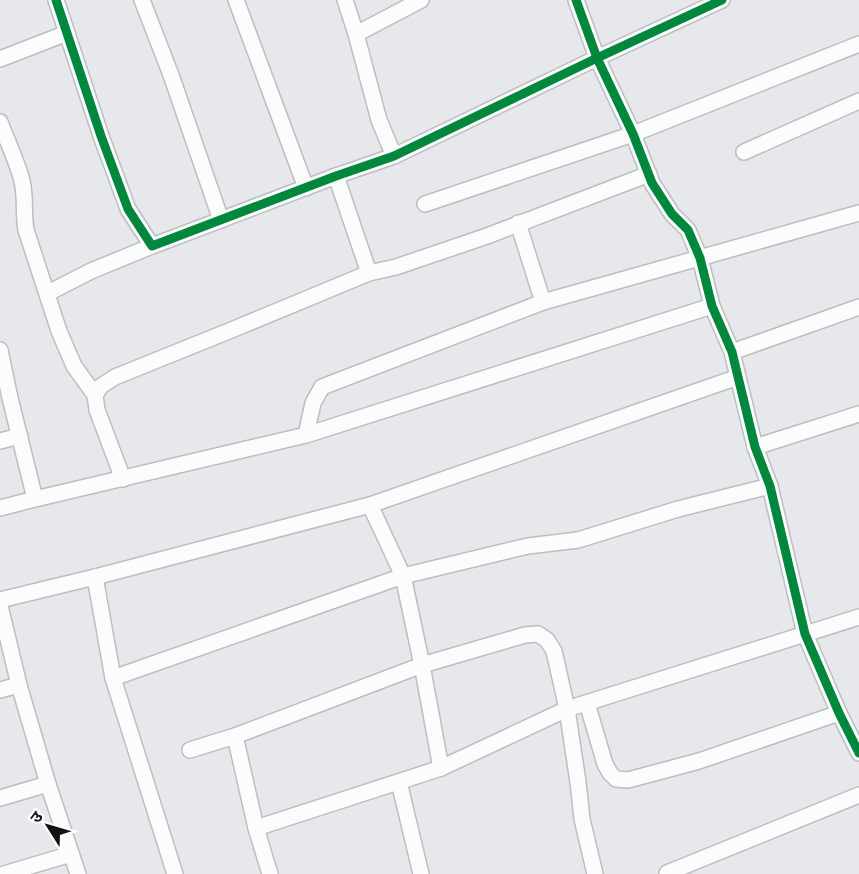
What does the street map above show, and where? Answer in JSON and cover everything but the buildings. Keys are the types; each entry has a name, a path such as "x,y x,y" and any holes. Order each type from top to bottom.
{"street":[{"path":"56,0 128,209 152,246"},
{"path":"142,0 171,75 221,220"},
{"path":"236,0 306,188"},
{"path":"345,0 379,120 394,156"},
{"path":"356,34 421,0"},
{"path":"576,0 597,58 633,134 652,183 672,214 688,230 700,258 712,306 732,352 754,447 770,486 805,634 859,753"},
{"path":"48,293 91,270 394,156 722,0"},
{"path":"0,59 68,33"},
{"path":"425,204 633,134 859,44"},
{"path":"744,152 859,101"},
{"path":"0,122 22,181 26,230 59,331 74,366 95,395 97,410 123,479"},
{"path":"95,395 101,386 115,377 369,273 396,267 487,236 649,174"},
{"path":"336,176 369,273"},
{"path":"306,435 313,403 322,387 543,302 859,213"},
{"path":"518,224 543,302"},
{"path":"0,508 306,435 712,306"},
{"path":"732,352 859,307"},
{"path":"0,350 35,499"},
{"path":"0,600 370,505 738,377"},
{"path":"754,447 858,419"},
{"path":"0,441 20,436"},
{"path":"113,678 403,576 528,546 578,540 678,509 770,486"},
{"path":"370,505 403,576 441,768"},
{"path":"95,577 113,678 175,874"},
{"path":"0,606 19,685 48,784 78,874"},
{"path":"256,828 441,768 567,709 859,617"},
{"path":"190,750 236,736 422,665 525,635 538,634 547,640 554,651 567,709 582,819 595,874"},
{"path":"0,690 19,685"},
{"path":"586,703 605,764 616,779 628,780 699,761 839,713"},
{"path":"236,736 256,828 270,874"},
{"path":"399,782 421,874"},
{"path":"0,798 48,784"},
{"path":"668,874 859,795"},
{"path":"4,874 71,854"}],"cycle path":[{"path":"56,0 128,209 152,246 394,156 722,0"},
{"path":"576,0 597,58 633,134 652,183 672,214 688,230 700,258 712,306 732,352 755,447 770,486 805,634 859,753"}]}
